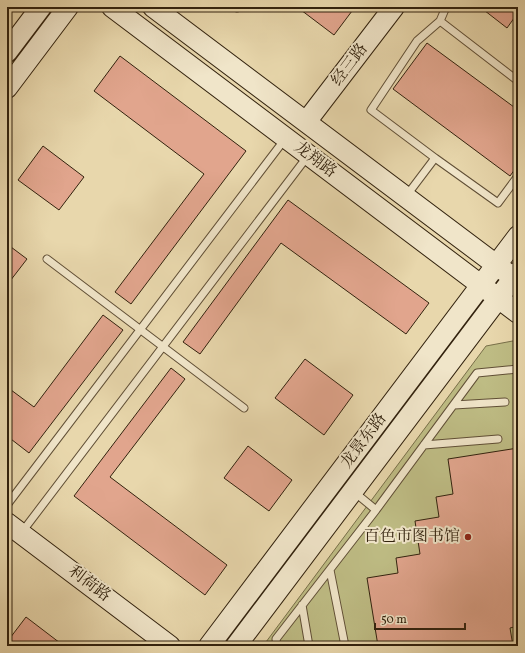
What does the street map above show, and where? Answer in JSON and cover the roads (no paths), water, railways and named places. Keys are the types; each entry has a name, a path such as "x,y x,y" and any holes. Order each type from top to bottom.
{"main road":[{"path":"7,52 41,7"},
{"path":"7,88 68,7"},
{"name":"龙翔路","path":"112,7 518,313"},
{"name":"龙翔路","path":"153,7 496,265 516,278"},
{"name":"经三路","path":"306,122 394,7"},
{"name":"龙景东路","path":"209,646 518,236"},
{"name":"龙景东路","path":"236,646 498,298 516,278"},
{"name":"利荷路","path":"12,531 150,646"},
{"name":"利荷路","path":"12,531 170,646"}],"lane":[{"path":"446,7 440,21 417,41 371,110 435,158 498,202 518,176"},
{"path":"440,21 518,80"},
{"path":"7,505 286,138"},
{"path":"12,531 163,347 309,155"},
{"path":"406,197 435,158"},
{"path":"47,259 244,408"},
{"path":"277,646 276,639 376,510 477,373 518,369"},
{"path":"454,405 505,402"},
{"path":"424,445 498,439"},
{"path":"353,491 376,510"},
{"path":"330,570 345,646"},
{"path":"302,605 309,646"}],"place":[{"name":"百色市图书馆","path":"468,537"}]}
